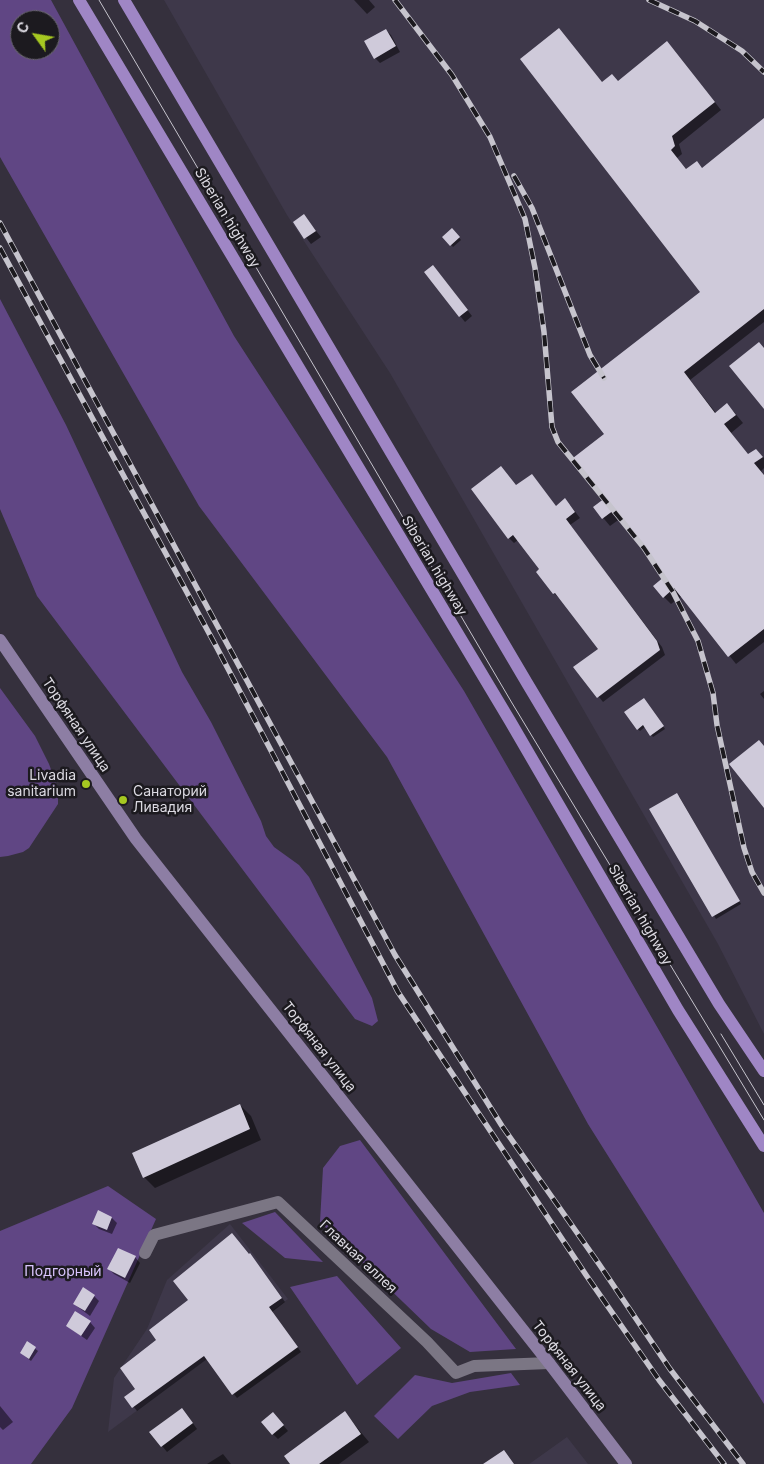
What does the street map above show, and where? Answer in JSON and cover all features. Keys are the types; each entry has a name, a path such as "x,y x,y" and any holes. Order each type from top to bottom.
{"main road":[{"name":"Siberian highway","path":"80,0 495,696 678,1010 764,1146"},
{"name":"Siberian highway","path":"124,0 527,683 719,1004 764,1071"}],"street":[{"name":"Торфяная улица","path":"0,640 136,839 549,1363 626,1464"},
{"name":"Главная аллея","path":"145,1253 154,1236 278,1202 427,1342 456,1372 474,1366 549,1363"}],"shaded area":[{"path":"164,0 764,0 764,1034 718,944 390,373 287,215"},
{"path":"230,1224 288,1299 108,1432 114,1378 147,1329 167,1280"},
{"path":"567,1437 588,1464 529,1464 532,1462"}],"green space":[{"path":"0,0 51,0 56,10 10,10 10,60 60,60 60,17 234,336 464,691 764,1213 764,1404 588,1124 387,757 199,506 0,157"},
{"path":"0,299 66,425 182,672 211,722 261,821 266,836 274,847 299,865 309,877 372,998 378,1021 372,1026 355,1019 37,596 0,509"},
{"path":"0,688 35,736 49,764 58,789 58,804 29,848 23,852 0,857"},
{"path":"360,1140 516,1349 470,1352 431,1329 320,1222 323,1168 340,1146"},
{"name":"Подгорный","path":"108,1186 156,1219 72,1408 31,1464 0,1464 0,1231"},
{"path":"275,1212 323,1262 285,1258 242,1223"},
{"path":"337,1276 401,1348 357,1385 290,1287"},
{"path":"511,1373 520,1385 470,1392 432,1406 398,1439 374,1416 415,1375 452,1383"}],"building":[{"path":"559,28 602,82 612,74 618,81 667,41 715,102 672,136 675,146 671,150 686,169 697,161 702,168 764,118 764,309 684,372 715,413 727,403 736,415 724,424 748,454 756,449 763,457 754,463 764,475 764,629 728,657 674,588 663,598 653,586 665,576 614,510 602,519 593,507 605,498 573,458 604,434 571,392 700,292 520,59"},
{"path":"386,29 396,46 374,59 364,41"},
{"path":"304,214 316,231 304,239 293,222"},
{"path":"452,228 460,237 450,246 442,237"},
{"path":"433,265 468,310 459,317 424,272"},
{"path":"759,342 764,348 764,409 729,366"},
{"path":"501,466 516,485 532,474 556,506 565,498 575,512 566,519 657,641 660,650 597,698 573,667 598,649 555,593 553,594 536,572 539,569 513,535 508,539 471,489"},
{"path":"644,698 664,726 650,736 643,725 637,730 624,712"},
{"path":"759,740 764,746 764,808 729,764"},
{"path":"677,793 740,901 712,917 649,809"},
{"path":"240,1104 250,1129 143,1178 132,1153"},
{"path":"98,1210 112,1217 107,1230 92,1224"},
{"path":"232,1233 250,1253 282,1298 269,1307 298,1347 232,1395 204,1356 132,1408 124,1397 135,1389 120,1368 156,1340 149,1330 188,1300 173,1281"},
{"path":"118,1248 136,1256 125,1278 107,1269"},
{"path":"83,1287 95,1295 85,1311 73,1304"},
{"path":"75,1311 91,1321 81,1336 66,1326"},
{"path":"27,1341 36,1347 29,1359 20,1353"},
{"path":"182,1408 193,1423 161,1447 149,1432"},
{"path":"345,1411 361,1434 319,1464 290,1464 284,1456"},
{"path":"273,1412 284,1425 272,1435 261,1422"},
{"path":"504,1450 514,1464 483,1464"}],"tram line":[{"path":"99,0 512,703 764,1120"},
{"path":"721,1034 764,1105"}],"railway":[{"path":"395,0 452,75 490,137 525,219 535,268 544,332 552,427 558,442 644,548 673,592 698,641 713,693 717,725 744,848 752,872 764,893"},
{"path":"649,0 695,21 742,51 764,72"},
{"path":"514,176 532,208 590,355 604,378"},
{"path":"0,223 395,955 502,1126 670,1369 743,1464"},
{"path":"0,248 216,646 398,992 586,1275 659,1380 724,1464"}],"place":[{"name":"Livadia sanitarium","path":"86,784"},
{"name":"Санаторий Ливадия","path":"123,800"}]}
